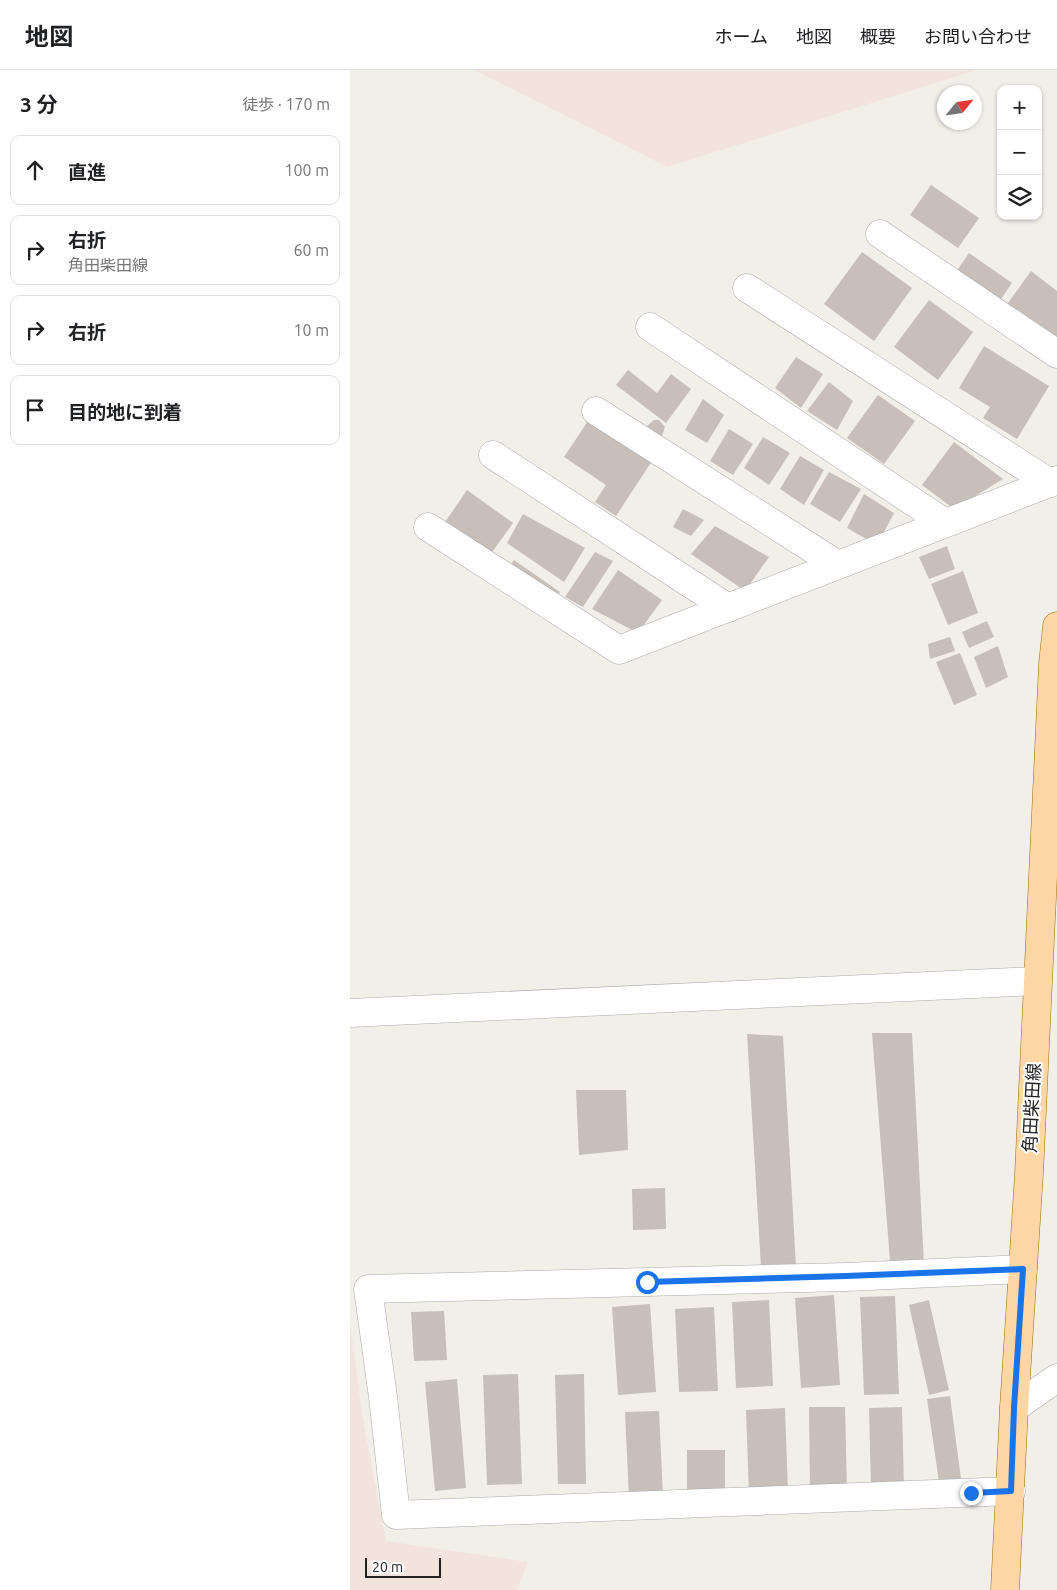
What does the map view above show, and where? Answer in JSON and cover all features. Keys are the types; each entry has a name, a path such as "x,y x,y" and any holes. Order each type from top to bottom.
{"main road":[{"name":"角田柴田線","path":"1006,1590 1014,1408 1057,626"}],"street":[{"path":"880,234 1057,354"},
{"path":"747,288 1054,481"},
{"path":"650,327 945,524"},
{"path":"596,411 838,565"},
{"path":"493,455 728,608"},
{"path":"428,527 619,650 1054,481"},
{"path":"350,1013 1038,981"},
{"path":"1011,1491 396,1516 383,1397 368,1289 846,1276 1023,1269"},
{"path":"1014,1408 1057,1378"}],"shaded area":[{"path":"474,70 977,70 667,167"},
{"path":"350,1322 362,1414 386,1541 528,1562 517,1590 350,1590"}],"building":[{"path":"931,185 979,218 958,248 910,215"},
{"path":"862,252 912,288 874,341 824,304"},
{"path":"969,253 1012,283 994,309 952,278"},
{"path":"1031,271 1057,291 1057,348 1003,310"},
{"path":"929,300 973,332 938,380 894,347"},
{"path":"984,346 1049,386 1017,439 983,418 990,407 959,388"},
{"path":"796,357 823,374 801,408 775,388"},
{"path":"628,370 657,393 671,374 691,389 666,423 616,385"},
{"path":"829,382 853,401 837,430 807,411"},
{"path":"878,395 915,421 884,464 847,438"},
{"path":"703,399 724,415 707,443 685,430"},
{"path":"590,418 652,461 616,516 595,502 606,485 564,457"},
{"path":"654,420 659,420 665,427 662,436 657,439 646,431 647,426"},
{"path":"729,429 753,444 733,475 710,461"},
{"path":"763,437 790,453 769,485 744,468"},
{"path":"954,442 1003,479 954,509 922,485"},
{"path":"800,456 824,470 804,505 780,489"},
{"path":"829,472 861,489 840,522 810,504"},
{"path":"467,490 513,523 485,562 439,531"},
{"path":"864,494 894,513 877,545 847,528"},
{"path":"683,509 704,520 691,536 673,527"},
{"path":"523,514 585,548 564,582 507,543"},
{"path":"715,526 769,557 745,591 691,554"},
{"path":"947,546 955,569 929,579 919,557"},
{"path":"595,552 613,561 583,607 565,597"},
{"path":"514,560 560,592 553,601 505,571"},
{"path":"618,570 662,600 638,633 592,609"},
{"path":"963,571 978,613 948,625 931,584"},
{"path":"987,621 994,637 969,648 962,632"},
{"path":"950,637 955,651 930,659 928,644"},
{"path":"998,646 1008,677 986,688 974,657"},
{"path":"960,653 977,695 954,705 936,662"},
{"path":"872,1033 912,1033 924,1264 890,1261"},
{"path":"747,1034 783,1036 796,1267 761,1267"},
{"path":"576,1090 626,1090 628,1150 579,1155"},
{"path":"665,1188 666,1229 633,1230 632,1189"},
{"path":"834,1295 840,1385 801,1388 795,1298"},
{"path":"895,1296 899,1394 864,1395 860,1297"},
{"path":"769,1300 773,1386 736,1388 732,1302"},
{"path":"929,1300 949,1390 929,1395 909,1305"},
{"path":"650,1304 656,1392 618,1395 612,1307"},
{"path":"714,1307 718,1391 679,1392 675,1309"},
{"path":"444,1311 447,1360 414,1361 411,1312"},
{"path":"518,1374 522,1484 487,1485 483,1375"},
{"path":"584,1374 586,1484 558,1484 555,1375"},
{"path":"457,1379 466,1488 435,1491 425,1382"},
{"path":"950,1396 961,1479 939,1482 927,1399"},
{"path":"809,1407 845,1407 847,1491 810,1491"},
{"path":"902,1407 904,1488 871,1489 869,1408"},
{"path":"785,1408 788,1493 749,1494 746,1410"},
{"path":"659,1411 663,1496 629,1498 625,1412"},
{"path":"687,1450 725,1450 725,1498 687,1497"}],"route":[{"path":"647,1282 1023,1269 1011,1491 971,1493"}]}
